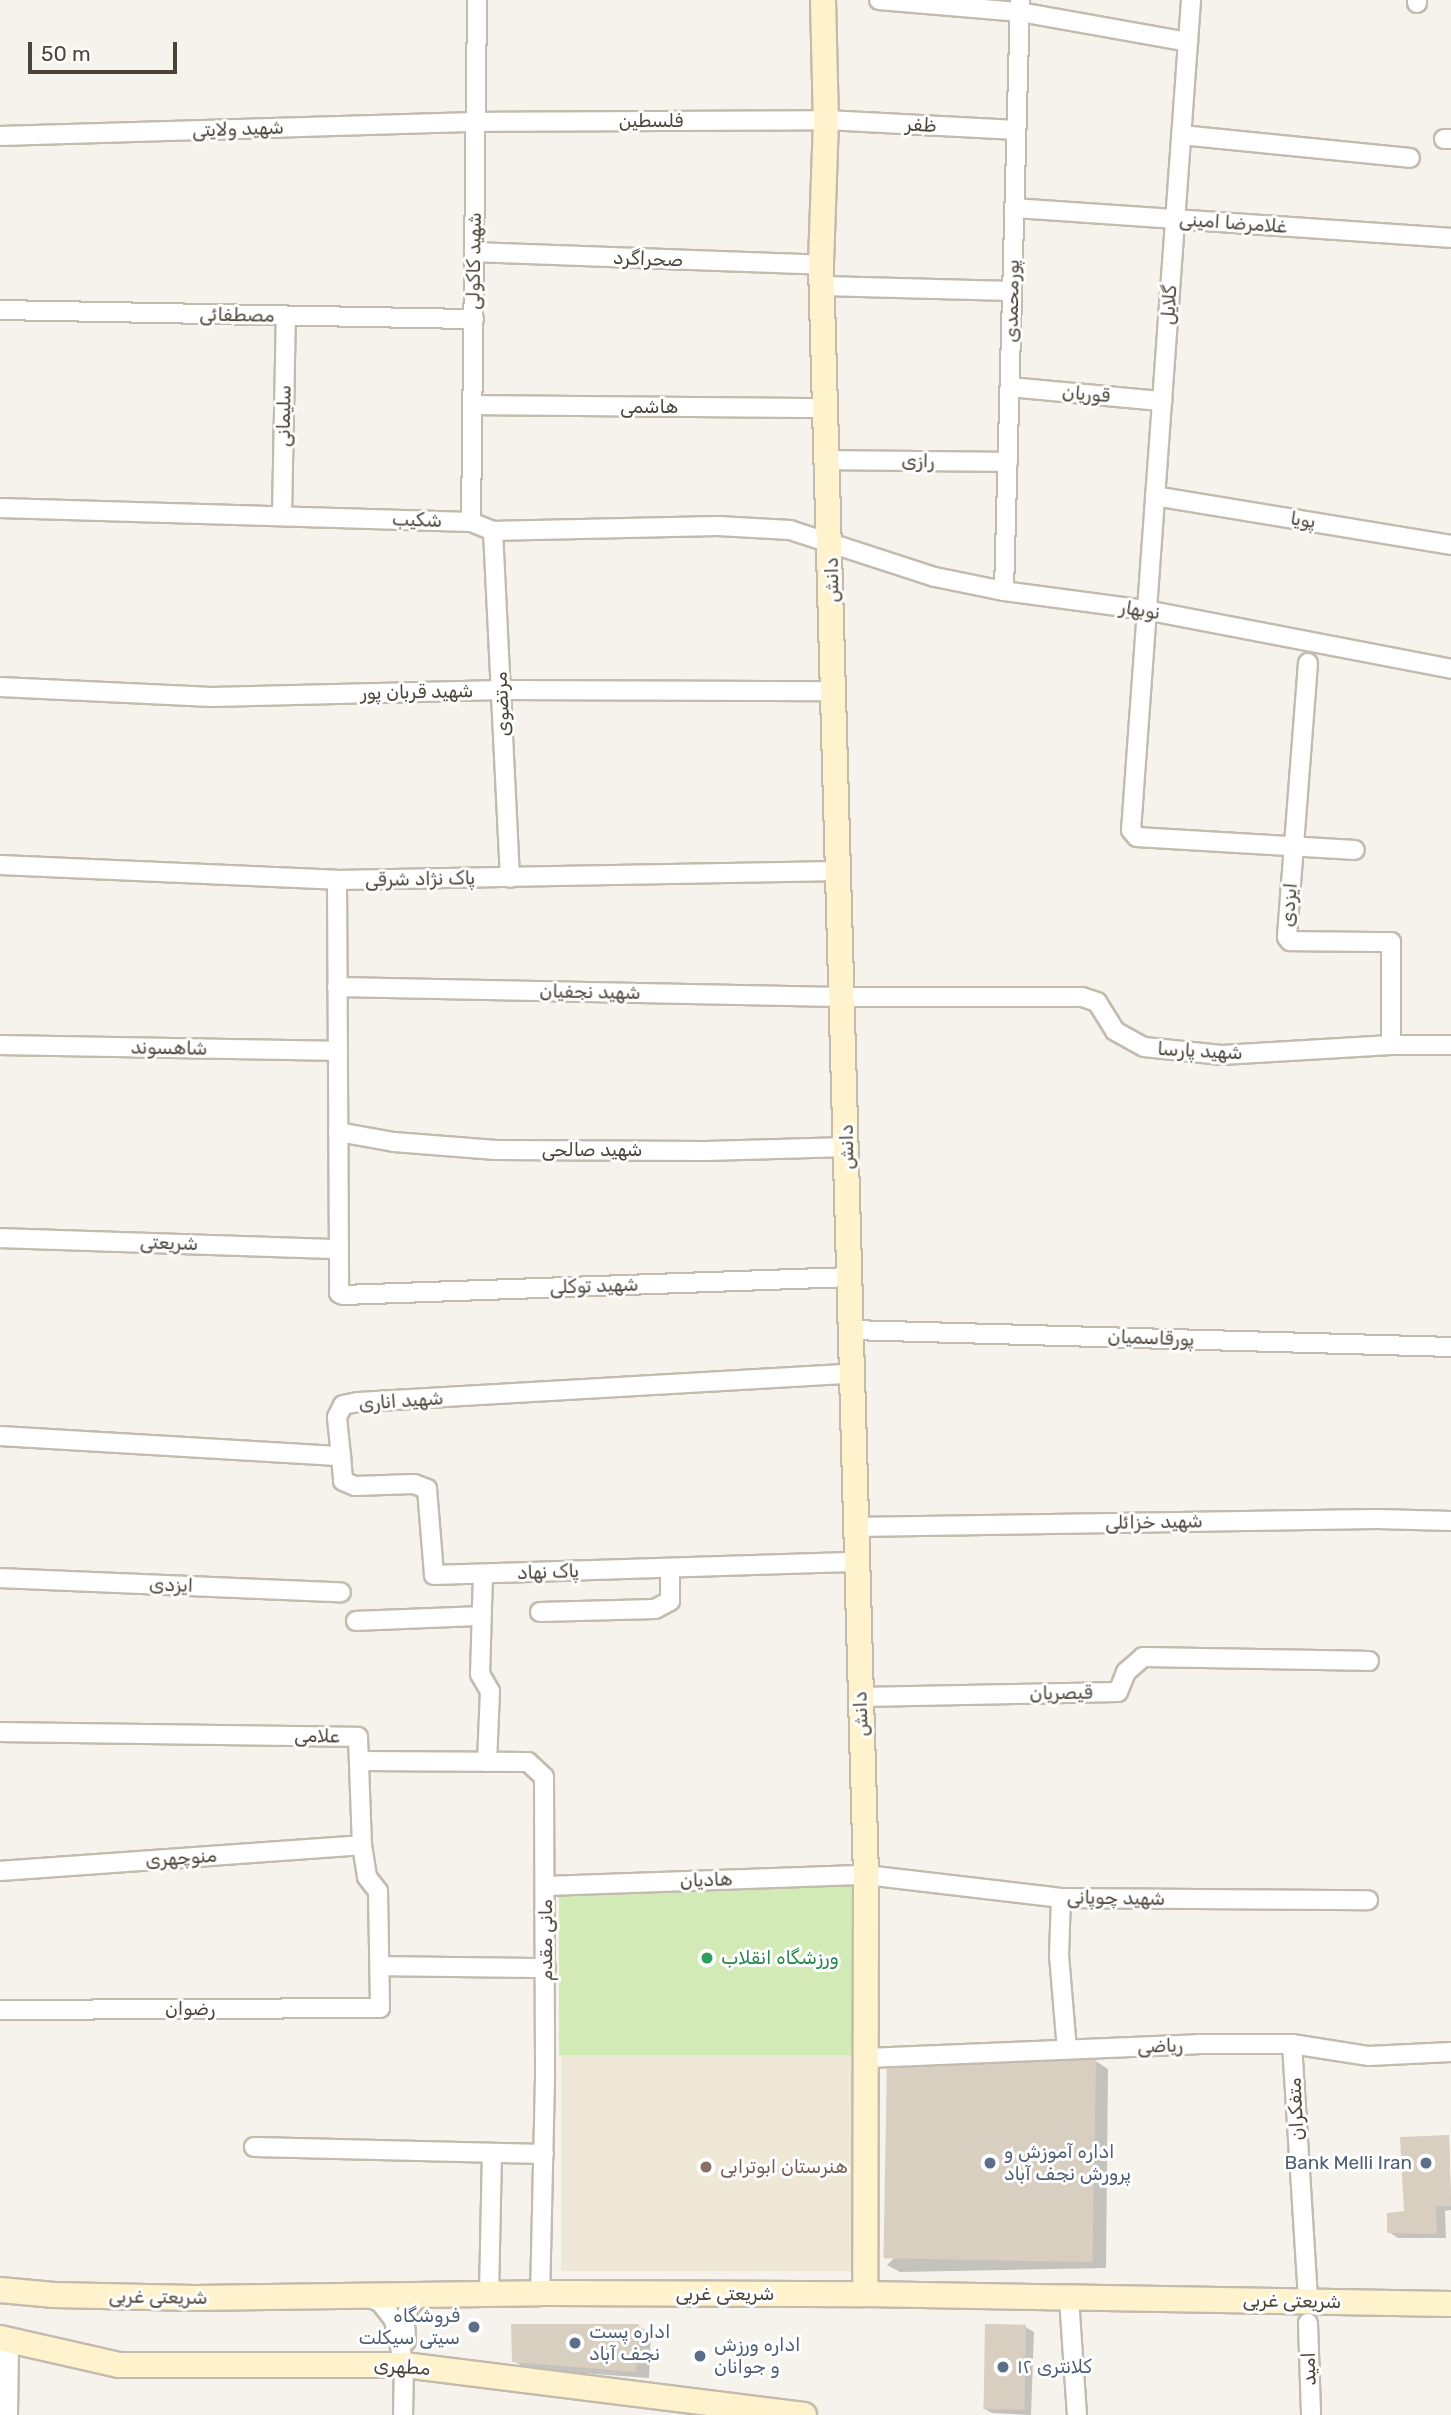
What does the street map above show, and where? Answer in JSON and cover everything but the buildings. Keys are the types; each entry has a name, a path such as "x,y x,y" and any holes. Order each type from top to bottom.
{"street":[{"name":"شهید کاکولی","path":"471,522 477,0"},
{"name":"دانش","path":"823,0 826,120 822,276 866,1875 865,2294"},
{"path":"879,0 1020,6 1188,42"},
{"name":"گلایل","path":"1191,0 1146,610 1133,835 1294,844"},
{"name":"پورمحمدی","path":"1004,591 1020,6"},
{"name":"فلسطین","path":"476,122 826,120"},
{"name":"ظفر","path":"826,120 1016,130"},
{"name":"شهید ولایتی","path":"0,136 476,122"},
{"path":"1181,135 1410,158"},
{"name":"غلامرضا امینی","path":"1014,208 1451,238"},
{"name":"صحراگرد","path":"474,252 1012,291"},
{"name":"مصطفائی","path":"0,310 474,319"},
{"name":"سلیمانی","path":"282,516 286,316"},
{"name":"قوریان","path":"1010,387 1162,401"},
{"name":"هاشمی","path":"473,405 826,408"},
{"name":"رازی","path":"828,460 1008,462"},
{"name":"پویا","path":"1155,496 1451,545"},
{"name":"شکیب","path":"0,508 471,522 493,531 718,526 790,530 831,542"},
{"name":"مرتضوی","path":"493,531 510,878"},
{"name":"نوبهار","path":"831,542 935,577 1004,591 1146,610 1451,669"},
{"name":"ایزدی","path":"1308,663 1287,940 1391,942 1391,1045"},
{"name":"شهید قربان پور","path":"0,687 212,697 502,690 835,691"},
{"path":"1294,844 1355,850"},
{"name":"پاک نژاد شرقی","path":"0,865 337,880 840,871"},
{"path":"337,880 339,1249"},
{"name":"شهید نجفیان","path":"337,987 843,997"},
{"name":"شهید پارسا","path":"843,997 1082,997 1097,1002 1115,1031 1144,1047 1222,1055 1391,1045 1451,1045"},
{"name":"شاهسوند","path":"0,1045 338,1051"},
{"name":"شهید صالحی","path":"338,1132 394,1142 496,1150 706,1151 847,1147"},
{"name":"شریعتی","path":"0,1238 339,1249"},
{"name":"شهید توکلی","path":"339,1249 339,1293 343,1295 850,1277"},
{"name":"پورقاسمیان","path":"851,1330 1451,1347"},
{"name":"شهید اناری","path":"341,1457 337,1417 343,1405 359,1402 852,1374"},
{"path":"0,1436 341,1457"},
{"name":"پاک نهاد","path":"341,1457 343,1480 355,1486 414,1484 427,1489 434,1575 857,1562"},
{"name":"شهید خزائلی","path":"856,1527 1378,1518 1451,1521"},
{"path":"540,1612 655,1609 670,1601 670,1568"},
{"path":"483,1574 480,1674 491,1690 487,1762"},
{"name":"ایزدی","path":"0,1578 341,1592"},
{"path":"356,1621 481,1616"},
{"name":"قیصریان","path":"861,1697 1118,1692 1126,1672 1143,1657 1369,1661"},
{"name":"علامی","path":"0,1732 358,1737 362,1846 367,1877 378,1891 380,2008"},
{"name":"مانی مقدم","path":"360,1761 528,1762 544,1777 546,1968 540,2293"},
{"name":"منوچهری","path":"0,1871 362,1846"},
{"name":"هادیان","path":"546,1886 866,1875"},
{"name":"شهید چوپانی","path":"866,1875 1061,1898 1368,1900"},
{"path":"1061,1898 1059,1955 1067,2050"},
{"path":"380,1966 546,1968"},
{"name":"رضوان","path":"0,2010 380,2008"},
{"name":"ریاضی","path":"867,2058 1292,2043 1370,2056 1451,2052"},
{"name":"متفکران","path":"1292,2043 1308,2312"},
{"path":"254,2147 544,2154"},
{"path":"489,2295 492,2153"},
{"name":"شریعتی غربی","path":"0,2290 54,2295 182,2298 540,2293 865,2294 1069,2298 1308,2312 1451,2304"},
{"path":"410,2360 415,2359 406,2344 405,2323 409,2307 422,2294"},
{"path":"365,2296 380,2302 394,2320 410,2360 403,2415"},
{"path":"1069,2298 1079,2413"},
{"name":"امید","path":"1308,2312 1311,2415"},
{"path":"5,2339 8,2415"},
{"name":"مطهری","path":"5,2339 119,2365 379,2364 410,2360 758,2413 804,2415"}],"shaded area":[{"name":"هنرستان ابوترابی","path":"561,2055 854,2055 854,2271 561,2271"}],"green space":[{"name":"ورزشگاه انقلاب","path":"559,1884 853,1884 853,2055 559,2055"}],"place":[{"name":"ورزشگاه انقلاب","path":"707,1958"},
{"name":"اداره آموزش و پرورش نجف آباد","path":"990,2163"},
{"name":"Bank Melli Iran","path":"1426,2163"},
{"name":"هنرستان ابوترابی","path":"706,2167"},
{"name":"فروشگاه سيتی سیکلت","path":"474,2327"},
{"name":"اداره پست نجف آباد","path":"575,2343"},
{"name":"اداره ورزش و جوانان","path":"700,2356"},
{"name":"کلانتری ۱۲","path":"1003,2367"}]}
